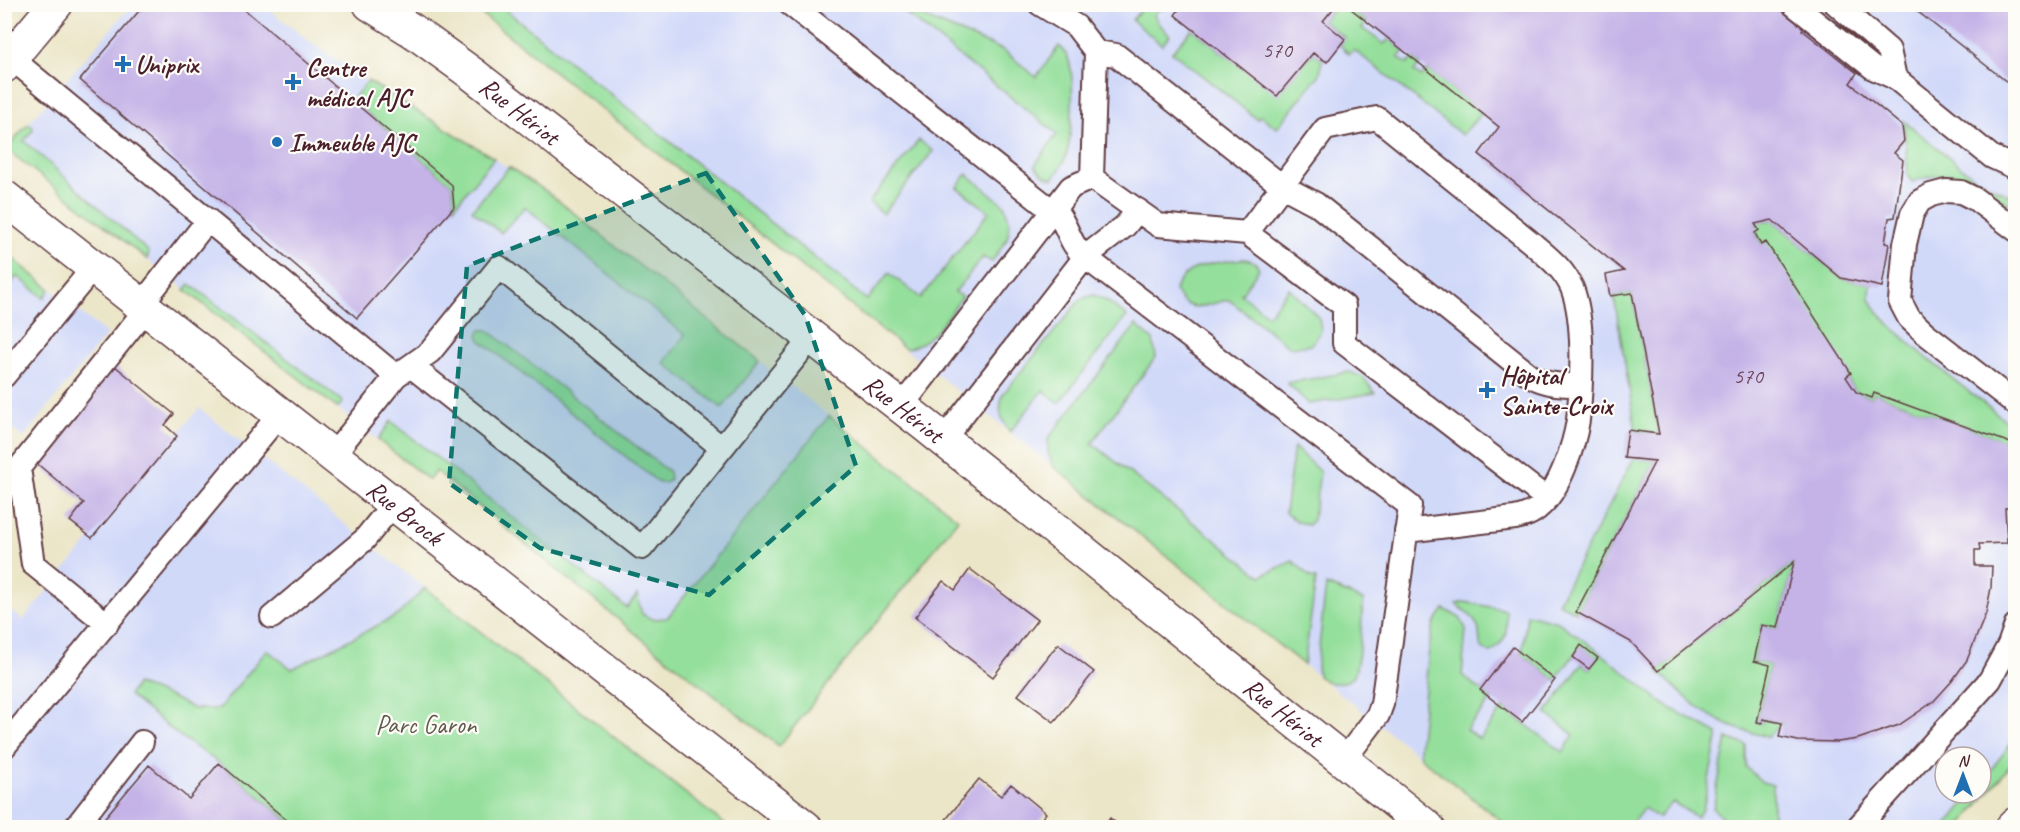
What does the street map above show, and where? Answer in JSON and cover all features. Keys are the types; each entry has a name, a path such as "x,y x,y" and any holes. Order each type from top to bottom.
{"street":[{"name":"Rue Hériot","path":"371,5 413,31 471,73 901,407 1428,828"},
{"path":"8,62 48,7"},
{"name":"Rue Brock","path":"4,197 806,828"},
{"path":"2012,828 2016,824"}],"lane":[{"path":"790,4 1060,217 1070,240 1085,257 1410,506 1382,704 1378,715 1344,760"},
{"path":"1040,4 1076,26 1096,52 1092,178"},
{"path":"1793,4 1873,68 1895,78 1992,156 2016,168"},
{"path":"1836,4 1889,50 1895,78"},
{"path":"1096,52 1116,55 1282,186 1316,204 1541,382 1554,385 1580,385"},
{"path":"8,62 403,371 642,548 812,338"},
{"path":"1247,233 1325,129 1377,118 1557,264 1573,290 1580,331 1578,421 1560,476 1547,499 1529,515 1515,519 1406,531"},
{"path":"901,407 1071,187 1092,178"},
{"path":"1092,178 1158,225 1247,233 1344,306 1344,343 1547,499"},
{"path":"2016,230 1975,199 1961,192 1946,191 1920,201 1912,214 1905,244 1900,301 1909,318 1925,333 2016,404"},
{"path":"943,440 1085,257 1125,226 1138,210"},
{"path":"107,624 33,564 19,468 144,307 208,220"},
{"path":"333,455 403,371 430,352 499,267 722,448"},
{"path":"4,376 93,268"},
{"path":"4,747 280,414"},
{"path":"273,617 364,540 394,503"},
{"path":"1857,828 1990,680 2005,654 2016,625"},
{"path":"75,828 142,742"}],"highlighted area":[{"path":"706,173 805,315 856,466 709,595 540,548 449,483 467,266"}],"shaded area":[{"path":"132,5 263,5 355,73 546,191 829,416 647,643 436,471 429,480 6,149"},
{"name":"Hôpital Sainte-Croix","path":"470,5 2015,5 2015,760 1993,787 1993,745 1933,745 1933,805 1978,805 1960,827 1509,827"},
{"path":"4,252 107,334 23,438 5,423"},
{"path":"199,408 425,588 231,774 296,828 5,827 4,606 23,620"}],"green space":[{"path":"902,4 916,14 1003,50 1036,77 1059,46 1064,51 1071,70 1071,125 1065,159 1053,179 1042,174 1035,165 1057,134 898,7"},
{"path":"470,5 511,5 507,11 867,300 889,273 921,298 989,212 957,187 967,174 1005,206 1010,224 1007,239 992,262 983,257 955,292 962,297 938,329 916,346 906,349"},
{"path":"1145,5 1183,5 1159,9 1154,15 1158,23 1170,35 1162,45 1132,20"},
{"path":"1337,5 1345,5 1367,22 1362,28 1384,44 1389,39 1404,51 1398,58 1408,64 1413,58 1420,64 1414,72 1422,77 1428,70 1482,113 1462,135 1354,50 1349,54 1340,45 1345,38 1323,21"},
{"path":"1192,29 1277,95 1313,53 1322,59 1320,74 1277,128 1261,116 1257,119 1172,52"},
{"path":"368,81 494,158 454,207 452,185 352,100"},
{"path":"1904,121 1976,179 2015,198 2015,209 1979,184 1967,179 1943,175 1912,182 1908,176"},
{"path":"27,125 32,125 33,130 24,141 149,252 147,259 6,149"},
{"path":"919,140 933,151 883,214 869,202"},
{"path":"509,167 546,191 760,361 722,408 664,363 685,335 525,207 501,233 472,210"},
{"path":"1772,220 1841,278 1871,284 1870,298 1892,327 1935,365 2015,428 2015,445 1874,393 1872,398 1856,392 1755,233 1758,230 1755,224"},
{"path":"5,252 50,289 44,298 17,276 5,292 7,276 5,274"},
{"path":"1243,259 1253,261 1259,269 1241,294 1268,315 1289,288 1319,318 1321,331 1311,345 1290,347 1229,300 1205,306 1192,306 1180,299 1175,291 1179,282 1193,269 1213,263"},
{"path":"190,284 343,402 337,408 185,290"},
{"path":"1632,293 1659,434 1636,431 1614,296"},
{"path":"1094,295 1107,301 1127,316 1059,403 1043,390 1010,432 1001,414 1003,394 1081,299"},
{"path":"1136,325 1153,340 1156,357 1092,443 1261,576 1293,561 1311,578 1316,579 1304,665 1053,466 1048,453 1048,439"},
{"path":"481,330 488,330 669,472 670,479 665,483 659,483 480,340 478,334"},
{"path":"1350,372 1363,377 1375,393 1309,404 1287,383"},
{"path":"829,416 958,519 779,746 647,643 436,471 429,480 378,440 391,421 627,608 637,595 642,614 652,619 667,618"},
{"path":"1294,447 1320,472 1313,520 1308,525 1298,522 1285,513"},
{"path":"1634,458 1655,461 1576,612 1558,603"},
{"path":"1794,562 1778,628 1762,625 1754,661 1770,665 1757,722 1762,723 1763,719 1782,723 1767,737 1735,728 1710,715 1683,695 1658,671"},
{"path":"1326,585 1363,600 1357,663 1353,677 1346,682 1328,682 1318,676 1317,665"},
{"name":"Parc Garon","path":"425,588 728,827 296,827 219,763 177,734 129,695 137,684 194,709 219,709 267,650 292,669 398,615"},
{"path":"1464,602 1506,610 1506,634 1501,643 1491,652 1482,649 1477,625 1468,613 1456,604"},
{"path":"1444,609 1460,618 1466,629 1462,675 1492,699 1466,730 1480,739 1503,708 1563,752 1574,735 1546,713 1582,664 1589,669 1597,658 1581,646 1555,680 1522,654 1527,614 1558,622 1601,653 1665,705 1718,734 1703,809 1696,817 1673,802 1658,818 1644,808 1629,827 1509,827 1420,757 1429,649 1434,623"},
{"path":"1727,738 1746,745 1746,767 1762,782 1773,785 1773,827 1734,827 1713,809"},
{"path":"2015,739 2015,760 1993,787 1993,767"},
{"path":"1963,805 1978,805 1960,827 1945,827"}],"building":[{"name":"Immeuble AJC","path":"145,4 238,4 452,185 454,207 357,318 80,80"},
{"path":"1183,4 1337,4 1323,21 1345,39 1327,62 1313,53 1277,96 1175,15"},
{"path":"1345,4 1810,4 1818,10 1802,30 1857,73 1850,83 1902,126 1904,141 1894,153 1903,160 1895,217 1889,218 1885,243 1889,244 1882,287 1841,278 1772,220 1755,224 1759,230 1755,233 1761,245 1766,242 1851,373 1846,377 1856,392 1872,398 1874,393 2016,445 2016,507 2005,508 2007,543 1979,544 1980,550 1975,550 1975,566 1992,566 1986,613 1967,660 1933,702 1899,725 1858,739 1838,742 1798,741 1779,737 1782,723 1763,719 1762,723 1757,722 1770,665 1754,661 1762,625 1778,628 1794,562 1658,671 1631,642 1576,612 1655,461 1624,458 1628,430 1659,434 1632,293 1610,296 1606,275 1624,271 1479,154 1499,127"},
{"path":"1908,4 2016,4 2016,89"},
{"path":"115,366 174,414 165,425 177,436 92,538 70,521 84,503 35,462"},
{"path":"970,569 1037,620 993,677 915,617 943,581 955,590"},
{"path":"4,619 12,625 4,634"},
{"path":"1058,644 1094,672 1054,722 1018,695"},
{"path":"1581,645 1598,658 1589,669 1573,657"},
{"path":"1513,647 1555,680 1522,722 1480,690"},
{"path":"219,763 296,828 96,828 149,765 189,799"},
{"path":"979,779 1001,796 1011,784 1046,813 1034,828 939,828"},
{"path":"1110,818 1122,828 1103,828"}],"place":[{"name":"Uniprix","path":"123,64"},
{"name":"Centre médical AJC","path":"293,82"},
{"name":"Immeuble AJC","path":"277,142"},
{"name":"Hôpital Sainte-Croix","path":"1487,390"}]}
